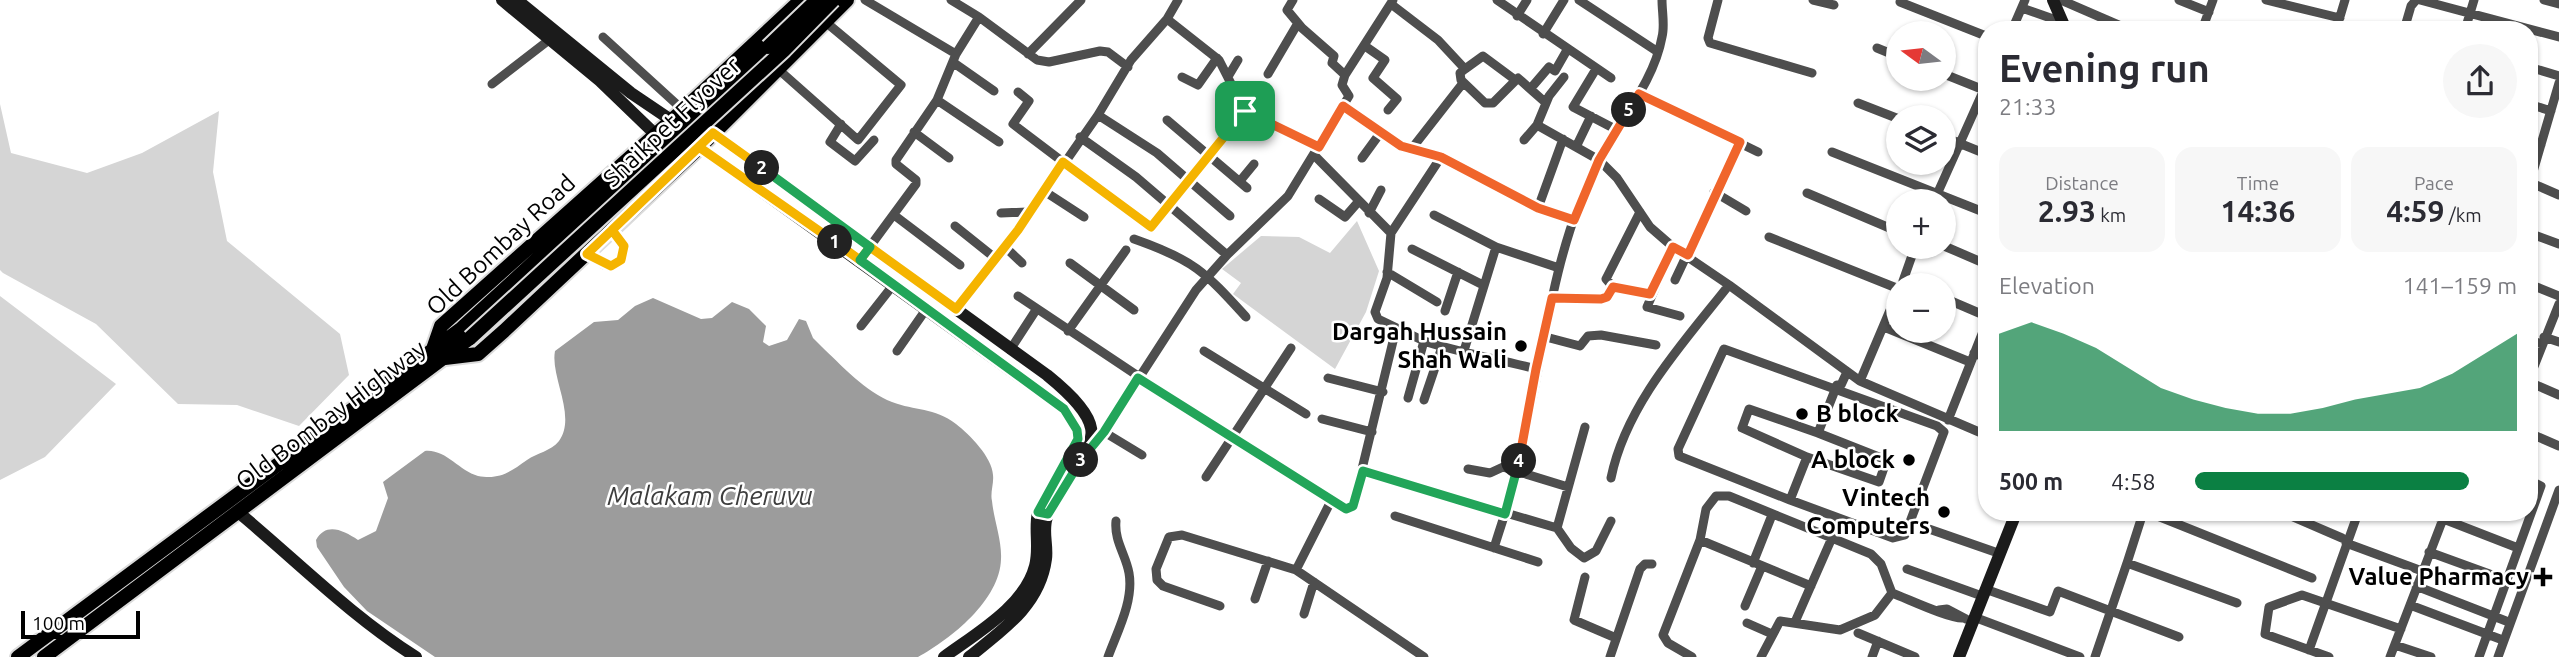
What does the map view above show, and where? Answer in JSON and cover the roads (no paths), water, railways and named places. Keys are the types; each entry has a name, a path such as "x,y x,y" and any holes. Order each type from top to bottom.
{"main road":[{"name":"Shaikpet Flyover","path":"466,333 817,0"},
{"name":"Shaikpet Flyover","path":"439,354 784,50 833,0"},
{"name":"Old Bombay Highway","path":"44,657 238,512 439,354 478,354 699,147 847,0"},
{"name":"Old Bombay Road","path":"18,657 439,354 441,326 800,1"}],"street":[{"path":"502,0 613,93 655,134"},
{"path":"517,0 631,93 677,115"},
{"path":"865,0 955,58 994,91"},
{"path":"951,0 1037,60 1049,62 1101,51 1108,52 1128,67"},
{"path":"1028,54 1081,0"},
{"path":"956,309 1044,191 1128,67 1167,19 1178,0"},
{"path":"1497,0 1611,78"},
{"path":"1517,16 1527,0"},
{"path":"1543,34 1564,0"},
{"path":"1579,0 1658,52"},
{"path":"1494,548 1517,471 1542,336 1559,268 1574,220 1599,160 1639,94 1658,52 1663,35 1662,0"},
{"path":"1718,0 1708,38 1710,43 1812,73"},
{"path":"1813,0 1834,5"},
{"path":"2053,0 2062,21"},
{"path":"2061,0 2070,21"},
{"path":"2061,0 2109,21"},
{"path":"2179,0 2209,12"},
{"path":"2206,21 2213,0"},
{"path":"2266,0 2340,18"},
{"path":"2339,21 2345,0"},
{"path":"2407,21 2411,6 2418,0 2494,21"},
{"path":"2467,21 2474,0"},
{"path":"2544,0 2559,4"},
{"path":"779,70 859,140 901,85 800,1"},
{"path":"1288,2 1287,10 1334,56 1332,63 1345,75"},
{"path":"1043,513 1089,448 1104,432 1171,325 1208,275 1288,196 1349,96 1342,85 1345,75 1392,2 1438,40 1465,69"},
{"path":"1900,2 1978,33"},
{"path":"2016,21 2024,4 2055,21"},
{"path":"860,260 917,183 895,163 937,100 955,58 979,17"},
{"path":"1167,19 1217,58 1229,75 1245,111 1316,151 1369,213 1391,233"},
{"path":"1268,74 1298,23"},
{"path":"2538,32 2559,37"},
{"path":"603,37 677,115"},
{"path":"492,84 549,40"},
{"path":"1365,46 1385,60 1373,78 1397,99 1388,110"},
{"path":"1877,48 1886,52"},
{"path":"1531,88 1549,67 1555,71 1567,50"},
{"path":"1514,79 1489,104 1458,76 1483,56 1514,79 1518,78 1546,103"},
{"path":"1182,78 1198,85 1217,58"},
{"path":"1229,75 1238,60"},
{"path":"1597,69 1573,107 1617,130"},
{"path":"2538,70 2559,76"},
{"path":"1524,140 1537,125 1546,103 1564,77"},
{"path":"1956,78 1978,85"},
{"path":"1413,147 1463,83"},
{"path":"2538,154 2559,83"},
{"path":"1018,92 1029,101 1013,124 1118,201 1147,226 1153,226 1245,111"},
{"path":"1639,94 1758,152"},
{"path":"937,100 999,142"},
{"path":"1858,103 1886,114"},
{"path":"1343,106 1401,146 1413,147 1441,157 1538,208 1574,220"},
{"path":"2538,107 2551,111"},
{"path":"1940,189 1978,110"},
{"path":"1098,115 1157,153 1230,216"},
{"path":"1577,145 1591,116"},
{"path":"1167,120 1244,184 1254,164"},
{"path":"841,124 830,142 855,161 874,140"},
{"path":"1537,125 1577,145 1599,160 1617,178 1640,212 1673,247 1730,285 1844,370 1860,381 1978,432"},
{"path":"914,132 949,158"},
{"path":"1362,158 1381,132"},
{"path":"713,133 1077,400 1092,425 1089,448"},
{"path":"1080,137 1136,177 1227,255"},
{"path":"1538,208 1563,139"},
{"path":"1675,280 1714,192 1740,142"},
{"path":"1956,142 1978,151"},
{"path":"699,147 927,308 1064,409 1073,422 1078,439 1043,513 1039,570 1033,598 1019,617 969,657"},
{"path":"1832,152 1918,189"},
{"path":"1441,157 1391,233 1387,272 1375,313 1378,319 1424,341 1463,354 1536,369"},
{"path":"2538,186 2559,195"},
{"path":"1369,213 1381,190"},
{"path":"1044,191 1084,216"},
{"path":"1714,192 1746,211"},
{"path":"1807,193 1886,226"},
{"path":"1319,199 1345,216 1359,201"},
{"path":"1956,203 1978,210"},
{"path":"1001,213 1027,212"},
{"path":"1640,212 1606,279 1613,287 1650,294"},
{"path":"894,215 960,265"},
{"path":"1434,215 1496,247 1559,268"},
{"path":"955,226 995,258"},
{"path":"587,254 611,266 621,260 624,246 612,230"},
{"path":"2538,236 2559,244"},
{"path":"1769,237 1886,281"},
{"path":"1134,239 1164,249 1208,275 1246,317"},
{"path":"1004,246 1023,263"},
{"path":"1463,354 1496,247"},
{"path":"1673,247 1650,294 1647,307 1680,316"},
{"path":"1412,249 1483,285"},
{"path":"1068,331 1126,250"},
{"path":"1956,251 1978,261"},
{"path":"1070,263 1135,310"},
{"path":"1387,272 1437,303"},
{"path":"1445,311 1458,272"},
{"path":"861,326 894,284"},
{"path":"1611,478 1617,451 1662,370 1730,285"},
{"path":"1552,298 1601,299 1607,297 1613,287"},
{"path":"2538,288 2559,296"},
{"path":"1018,296 1231,438 1331,501 1351,509 1363,471 1396,328"},
{"path":"1956,303 1978,313"},
{"path":"2538,355 2559,304"},
{"path":"897,351 927,308"},
{"path":"1010,350 1036,310"},
{"path":"1860,381 1886,322"},
{"path":"1884,327 1978,358"},
{"path":"1542,336 1580,346 1588,336 1601,335 1656,345"},
{"path":"1408,398 1424,341"},
{"path":"2538,341 2559,342"},
{"path":"1948,420 1978,343"},
{"path":"1424,400 1442,347"},
{"path":"1206,477 1291,348"},
{"path":"1724,349 1836,387 1937,426 1944,432 1905,535 1893,538 1790,500 1682,458 1678,449 1724,349"},
{"path":"1204,351 1306,414"},
{"path":"1818,433 1844,370"},
{"path":"1328,378 1382,391"},
{"path":"2538,384 2559,395"},
{"path":"1749,409 1818,433 1884,459 1886,462 1879,482 1807,457 1742,428 1749,409"},
{"path":"1322,419 1372,432"},
{"path":"1557,528 1585,427"},
{"path":"1104,432 1142,454"},
{"path":"2538,437 2559,446"},
{"path":"1790,500 1807,457"},
{"path":"1468,469 1490,473 1503,467 1568,487"},
{"path":"1363,471 1557,528 1571,548 1581,556 1590,556 1611,521"},
{"path":"2496,657 2500,639 2558,495"},
{"path":"1692,657 1668,643 1663,635 1700,540 1706,509 1716,496 1729,496 1876,557 1892,593 1939,610 1947,609 2080,657"},
{"path":"1296,570 1331,501"},
{"path":"238,512 365,622 416,657"},
{"path":"1745,606 1772,515"},
{"path":"1395,516 1538,562"},
{"path":"1108,657 1130,594 1129,570 1117,538 1116,521"},
{"path":"1959,657 1970,619 1984,593 2012,521"},
{"path":"2095,657 2140,521"},
{"path":"2171,521 2312,578"},
{"path":"2301,521 2344,541 2423,571"},
{"path":"2309,650 2344,541 2354,521"},
{"path":"2390,657 2429,552 2446,521"},
{"path":"2455,521 2518,548"},
{"path":"2479,657 2528,521"},
{"path":"1929,528 1998,553"},
{"path":"1220,606 1163,586 1157,580 1156,569 1169,537 1182,535 1296,570 1424,657"},
{"path":"1700,540 1811,586"},
{"path":"1795,622 1831,540"},
{"path":"2496,657 2538,543"},
{"path":"2429,552 2506,580"},
{"path":"1255,599 1268,561"},
{"path":"1610,657 1640,569 1645,564 1652,564"},
{"path":"2127,564 2237,603"},
{"path":"1907,569 2050,612 2057,592 2179,638"},
{"path":"944,657 1007,607 1039,570"},
{"path":"1585,577 1574,620 1616,638"},
{"path":"1304,614 1314,582"},
{"path":"2417,586 2507,621"},
{"path":"1761,657 1780,621 1840,630 1875,615 1892,593"},
{"path":"2329,657 2265,634 2266,611 2269,607 2302,595 2401,629"},
{"path":"2410,606 2500,639"},
{"path":"1747,623 1772,634"},
{"path":"1858,633 1915,657"},
{"path":"1872,657 1878,641"},
{"path":"2395,645 2431,657"}],"water":[{"name":"Malakam Cheruvu","path":"653,298 701,319 712,318 732,302 749,309 766,326 763,342 769,346 787,340 799,319 806,321 813,338 873,392 900,405 940,415 968,434 985,454 992,468 992,498 1001,552 998,574 992,589 972,617 945,640 918,657 435,657 367,611 344,587 317,547 316,540 320,534 330,529 347,533 358,540 376,531 388,498 383,482 425,451 439,453 478,476 493,477 510,471 552,447 564,431 565,420 554,361 555,351 594,322 618,320 635,306"}],"place":[{"name":"Dargah Hussain Shah Wali","path":"1521,346"},
{"name":"B block","path":"1802,414"},
{"name":"A block","path":"1909,460"},
{"name":"Vintech Computers","path":"1944,512"},
{"name":"Value Pharmacy","path":"2543,577"}]}
